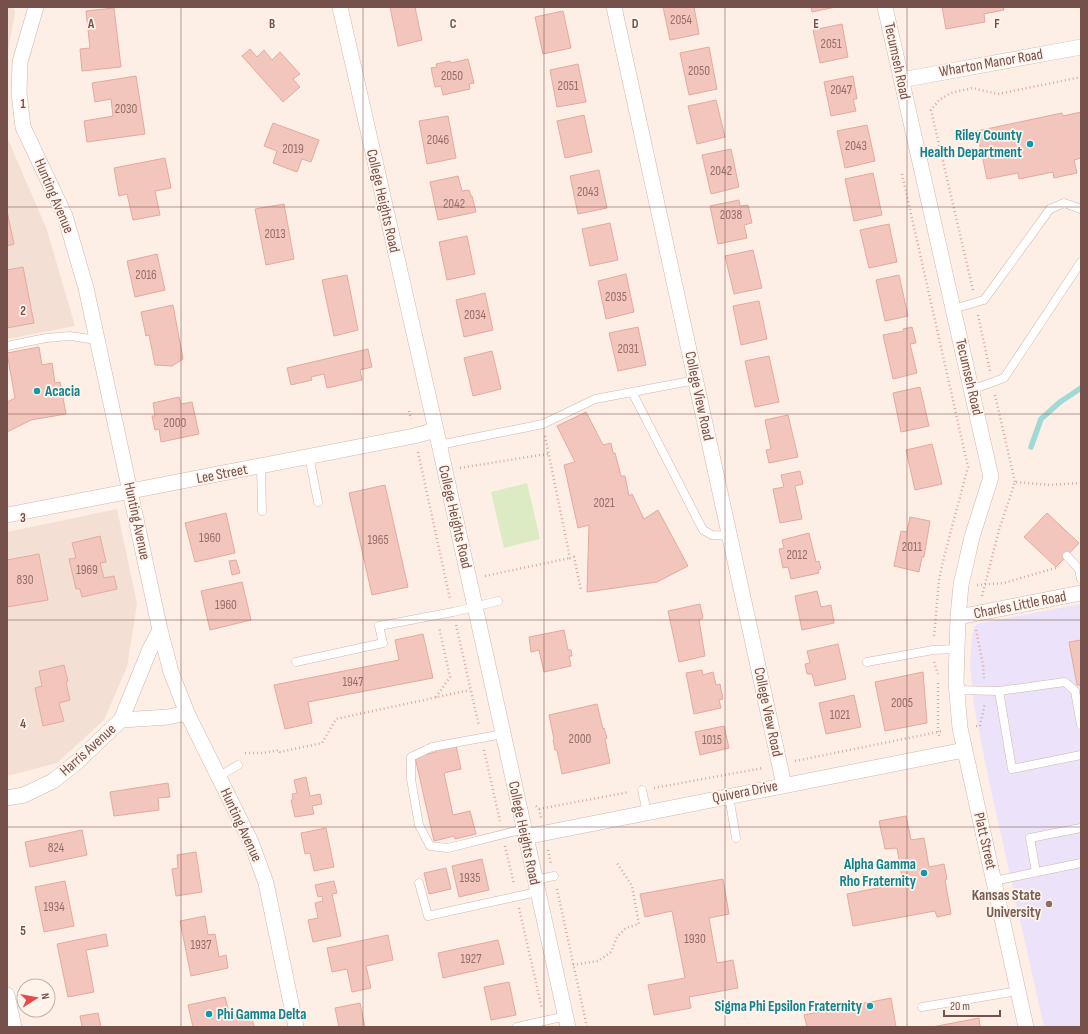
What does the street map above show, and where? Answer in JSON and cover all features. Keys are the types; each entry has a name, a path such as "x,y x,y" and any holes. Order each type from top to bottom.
{"street":[{"name":"Hunting Avenue","path":"36,7 20,62 19,93 24,127 65,216 86,288 160,630 171,672 187,714 251,842 266,883 296,1027"},
{"name":"College Heights Road","path":"340,7 567,1021"},
{"name":"College View Road","path":"614,7 784,785"},
{"name":"Tecumseh Road","path":"885,7 991,477 972,537 961,585 958,617 957,690 960,728 964,750"},
{"name":"Wharton Manor Road","path":"901,80 1081,47"},
{"name":"Lee Street","path":"7,515 414,436 437,438"},
{"name":"Charles Little Road","path":"958,617 1081,593"},
{"name":"Harris Avenue","path":"7,798 24,795 52,781 77,762 121,720 150,649 160,630"},
{"path":"121,720 168,717 187,714"},
{"name":"Quivera Drive","path":"524,833 545,833 964,750"},
{"name":"Platt Street","path":"964,750 1026,1027"},
{"path":"7,995 14,1027"}],"lane":[{"path":"953,309 984,300 1050,209 1064,203 1081,209"},
{"path":"972,390 1004,378 1081,262"},
{"path":"7,346 46,338 70,336 97,340"},
{"path":"437,438 543,424 595,399 696,380"},
{"path":"632,392 703,530 712,535 730,536"},
{"path":"309,456 318,502"},
{"path":"261,466 262,511"},
{"path":"1067,556 1079,569 1081,579"},
{"path":"296,662 383,643 379,626 498,601"},
{"path":"867,662 933,650 957,649"},
{"path":"957,690 999,691 1065,682 1075,691 1081,725"},
{"path":"999,691 1012,769 1081,755"},
{"path":"503,734 432,746 411,757 411,779 419,825 430,846 448,848 524,833"},
{"path":"218,777 238,765"},
{"path":"642,790 647,812"},
{"path":"729,796 736,838"},
{"path":"1036,872 1030,838 1081,828"},
{"path":"994,881 1081,863"},
{"path":"419,884 428,916 536,886 554,876"},
{"path":"922,1007 1018,991"},
{"path":"517,1027 567,1021"}],"path":[{"path":"587,1027 539,809 780,765 938,732 980,726 986,704 983,666 976,632 976,613 999,530 1015,482 931,110 939,100 951,93 972,88 998,94 1081,77"},
{"path":"902,174 968,467 939,580 933,650 935,668 938,676"},
{"path":"543,424 570,558"},
{"path":"458,469 549,454"},
{"path":"1015,482 1050,484 1081,483"},
{"path":"482,577 574,557 581,590"},
{"path":"939,580 961,585 1004,584 1011,580 1074,563"},
{"path":"436,698 450,677 438,623"},
{"path":"938,681 938,732 943,754"},
{"path":"245,753 264,753 279,750 280,752 322,742 336,719 470,690"},
{"path":"555,969 598,961 611,952 617,937 626,928 639,924 632,886 617,863"}],"shaded area":[{"path":"7,7 13,7 15,12 7,57"},
{"path":"7,137 47,230 75,326 7,339"},
{"path":"117,509 137,604 127,667 104,720 57,763 7,776 7,532"},
{"name":"Kansas State University","path":"1081,604 1081,1027 1044,1027 989,781 974,706 970,665 972,637 974,627 977,624"}],"green space":[{"path":"527,483 540,539 504,548 491,492"}],"building":[{"path":"390,7 415,7 422,40 398,46"},
{"path":"663,7 694,7 699,34 670,40"},
{"path":"811,7 836,7 812,12"},
{"path":"942,7 1003,7 1004,10 984,14 985,22 946,29"},
{"path":"114,8 121,67 82,71 80,49 90,48 86,11"},
{"path":"563,11 571,48 543,54 535,17"},
{"path":"842,24 848,57 820,63 813,30"},
{"path":"709,47 717,89 689,95 680,53"},
{"path":"250,49 257,57 264,50 272,60 280,52 300,74 293,79 300,87 283,102 242,56"},
{"path":"468,59 474,83 469,84 470,89 443,95 441,86 435,87 431,68 437,67 436,64 450,61 451,63"},
{"path":"578,64 586,102 557,107 550,70"},
{"path":"136,76 145,134 87,142 84,121 113,116 111,99 95,102 92,83"},
{"path":"853,76 857,99 853,99 856,111 831,116 824,82"},
{"path":"716,100 725,137 697,144 688,106"},
{"name":"Riley County Health Department","path":"1081,112 1081,158 1074,160 1077,173 1054,178 1053,172 1019,179 1018,173 987,179 977,131 1062,113 1063,116"},
{"path":"584,115 592,152 565,158 557,121"},
{"path":"448,116 456,158 427,164 419,121"},
{"path":"273,123 319,140 311,162 302,159 297,172 273,163 277,151 264,146"},
{"path":"867,125 875,161 845,168 837,131"},
{"path":"731,149 739,187 711,194 702,155"},
{"path":"165,158 171,188 155,191 160,215 133,220 127,194 119,196 114,168"},
{"path":"599,170 607,208 578,214 570,176"},
{"path":"873,173 882,215 854,221 845,179"},
{"path":"458,176 462,191 469,190 472,196 476,212 438,220 430,182"},
{"path":"739,200 740,206 748,205 752,223 744,225 747,238 718,244 710,206"},
{"path":"284,204 294,259 266,265 255,209"},
{"path":"7,211 14,244 7,246"},
{"path":"610,223 618,260 590,266 582,229"},
{"path":"889,224 897,262 869,268 860,230"},
{"path":"467,236 475,274 447,280 439,242"},
{"path":"753,250 762,288 734,294 725,256"},
{"path":"157,254 165,290 135,297 127,261"},
{"path":"23,267 34,323 7,328 7,270"},
{"path":"626,274 634,312 606,319 598,281"},
{"path":"347,275 358,330 334,336 322,280"},
{"path":"899,275 908,316 885,321 876,280"},
{"path":"485,293 493,330 464,337 456,300"},
{"path":"759,301 767,339 741,345 733,306"},
{"path":"173,305 183,359 172,366 155,365 149,335 146,336 141,312"},
{"path":"638,327 646,365 618,371 609,333"},
{"path":"912,327 916,343 910,344 917,373 893,379 883,335 904,331 903,329"},
{"name":"Acacia","path":"39,347 42,365 52,363 55,383 60,382 66,414 31,420 7,432 7,402 15,398 7,353"},
{"path":"368,349 372,367 360,370 362,380 327,388 324,374 311,377 312,380 291,385 287,368"},
{"path":"492,351 501,389 473,396 464,358"},
{"path":"769,356 779,402 755,407 745,361"},
{"path":"920,387 929,426 901,432 893,393"},
{"path":"179,397 181,404 192,402 199,434 161,442 159,429 155,430 152,416 155,416 153,403"},
{"path":"586,412 603,445 611,443 621,476 625,476 629,496 632,494 644,519 658,510 688,566 657,582 587,592 589,525 578,528 564,465 575,462 557,426"},
{"path":"788,415 798,457 769,463 766,450 771,449 765,420"},
{"path":"932,444 942,484 915,490 906,450"},
{"path":"800,471 803,484 795,486 802,519 780,523 773,489 784,487 781,475"},
{"path":"385,485 408,587 372,595 349,493"},
{"path":"226,513 235,553 195,562 185,523"},
{"path":"1047,513 1079,543 1056,567 1024,537"},
{"path":"910,517 930,521 924,557 922,557 919,572 894,566 901,531 907,532"},
{"path":"809,533 816,562 819,561 821,569 818,570 819,573 791,579 788,567 783,568 779,549 784,548 782,540"},
{"path":"100,536 106,562 100,563 104,578 114,576 117,589 82,597 80,589 76,589 69,559 76,558 72,543"},
{"path":"39,554 48,600 7,607 7,560"},
{"path":"236,560 240,573 232,575 229,561"},
{"path":"242,582 251,620 210,630 201,591"},
{"path":"817,591 821,607 831,605 834,623 802,630 795,596"},
{"path":"700,604 703,618 699,620 705,656 679,662 668,611"},
{"path":"564,630 568,650 571,650 572,656 569,656 571,666 544,672 539,650 531,652 529,637"},
{"path":"423,634 433,678 308,702 312,723 285,729 274,685 399,660 395,640"},
{"path":"1081,640 1081,685 1077,685 1069,642"},
{"path":"838,644 846,679 815,686 812,674 807,674 805,664 810,663 807,651"},
{"path":"64,665 68,681 66,682 70,700 59,703 64,721 43,726 35,688 42,686 39,671"},
{"path":"702,670 703,675 713,672 716,685 720,684 723,699 719,700 721,708 694,714 686,673"},
{"path":"923,672 927,723 885,731 875,682"},
{"path":"854,695 861,727 826,734 819,703"},
{"path":"597,704 603,729 604,728 607,738 605,739 610,763 562,774 557,750 555,750 549,715"},
{"path":"724,726 729,748 700,755 695,732"},
{"path":"456,745 461,769 444,773 453,815 470,811 476,834 455,839 454,836 434,841 415,757"},
{"path":"306,777 310,796 320,794 322,804 312,806 314,814 295,817 291,800 293,800 292,794 297,793 294,780"},
{"path":"168,783 170,797 158,798 159,810 114,816 110,792"},
{"name":"Alpha Gamma Rho Fraternity","path":"906,816 911,840 924,838 929,867 944,864 947,879 945,880 951,914 937,917 935,911 853,926 847,894 903,883 897,848 885,849 879,821"},
{"path":"326,828 334,867 314,871 310,853 305,854 301,833"},
{"path":"82,830 87,855 30,867 25,842"},
{"path":"196,852 202,892 176,896 172,869 178,868 177,855"},
{"path":"482,859 489,890 459,897 452,866"},
{"path":"446,868 451,889 429,894 424,873"},
{"path":"723,879 729,914 709,918 717,963 733,960 738,988 689,997 691,1008 654,1015 648,985 685,978 672,911 645,917 640,894"},
{"path":"65,881 74,926 44,932 35,887"},
{"path":"334,881 337,893 332,894 341,936 313,942 308,920 318,918 315,903 323,901 322,896 318,897 315,885"},
{"path":"205,916 208,935 215,934 219,957 226,955 228,968 191,976 180,921"},
{"path":"106,934 108,946 86,950 94,992 68,997 57,944"},
{"path":"388,935 393,960 366,966 371,988 352,992 347,969 332,972 327,948"},
{"path":"498,940 504,964 443,978 438,953"},
{"path":"509,982 516,1015 491,1020 484,987"},
{"name":"Phi Gamma Delta","path":"225,997 230,1016 251,1012 254,1027 193,1027 188,1005"},
{"name":"Sigma Phi Epsilon Fraternity","path":"891,998 896,1027 807,1027 804,1015"},
{"path":"360,1003 365,1027 339,1027 335,1008"},
{"path":"98,1013 101,1027 82,1027 80,1016"},
{"path":"979,1018 980,1027 932,1027"}],"waterway":[{"path":"1031,447 1041,419 1060,402 1081,388"}],"place":[{"name":"Riley County Health Department","path":"1030,144"},
{"name":"Acacia","path":"37,391"},
{"name":"Alpha Gamma Rho Fraternity","path":"924,873"},
{"name":"Kansas State University","path":"1049,904"},
{"name":"Sigma Phi Epsilon Fraternity","path":"870,1006"},
{"name":"Phi Gamma Delta","path":"209,1014"}]}
